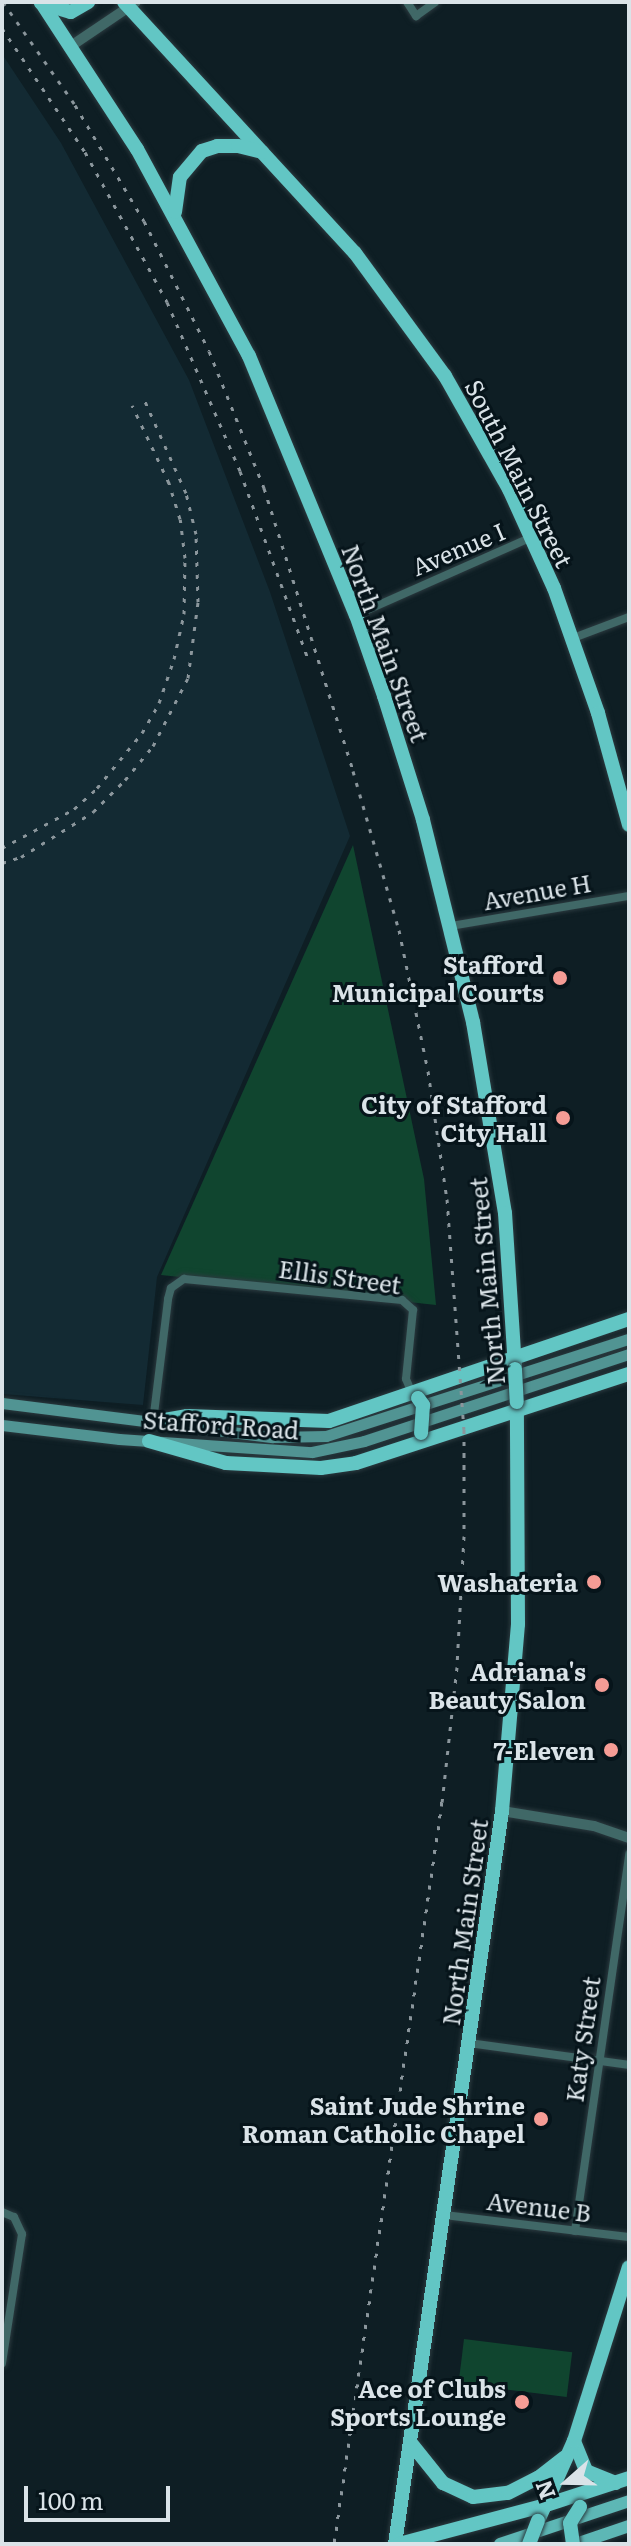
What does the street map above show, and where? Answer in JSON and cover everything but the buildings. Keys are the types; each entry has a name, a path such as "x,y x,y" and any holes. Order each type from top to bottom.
{"highway":[{"path":"41,2 71,12 88,2"},
{"name":"North Main Street","path":"41,2 175,215 249,356 356,615 418,803 451,926 499,1171 518,1407 518,1624 502,1811 397,2544"},
{"name":"South Main Street","path":"129,4 355,253 415,330 481,435 532,537 573,638 629,825"},
{"path":"175,215 180,177 202,151 217,146 238,146 263,152"},
{"path":"153,1422 187,1416 329,1421 515,1363 629,1319"},
{"path":"149,1441 226,1463 290,1468 356,1463 420,1438 629,1374"},
{"path":"414,1394 423,1405 420,1438"},
{"path":"529,2544 574,2441 629,2267"},
{"path":"574,2441 586,2471 617,2482"},
{"path":"410,2442 443,2483 473,2497 508,2493 524,2486 567,2455"},
{"path":"397,2544 546,2505 617,2482"},
{"path":"574,2544 570,2523 580,2507 617,2482"}],"main road":[{"name":"Stafford Road","path":"2,1403 273,1437 326,1436 629,1339"},
{"name":"Stafford Road","path":"2,1425 284,1452 339,1448 629,1354"},
{"path":"500,2544 629,2501"},
{"path":"574,2544 629,2526"}],"street":[{"path":"407,2 416,16 435,2"},
{"path":"71,46 129,4"},
{"name":"Avenue I","path":"356,615 532,537"},
{"path":"573,638 629,617"},
{"name":"Avenue H","path":"451,926 629,896"},
{"name":"Ellis Street","path":"153,1422 168,1299 178,1282 192,1278 402,1300 413,1310 406,1379 414,1394"},
{"path":"502,1811 594,1826 629,1838"},
{"name":"Katy Street","path":"575,2231 629,1854"},
{"path":"469,2043 629,2065"},
{"path":"2,2212 14,2217 22,2234 2,2363"},
{"name":"Avenue B","path":"444,2215 629,2237"}],"shaded area":[{"path":"2,54 61,143 189,380 270,592 350,836 157,1277 143,1405 2,1394"}],"green space":[{"path":"353,845 424,1179 436,1305 161,1275"},
{"path":"464,2339 572,2352 567,2397 459,2384"}],"railway":[{"path":"3,2 75,105 144,221 209,351 264,488 353,771 399,930 428,1071 447,1199 464,1429 464,1536 457,1667 442,1802 334,2544"},
{"path":"2,28 85,152 167,302 240,471 308,659"},
{"path":"2,863 21,857 93,812 153,746 188,678 198,602 196,534 186,493 144,399"},
{"path":"2,848 74,809 97,788 142,733 159,703 174,659 184,614 185,558 180,519 169,483 132,405"}],"place":[{"name":"Stafford Municipal Courts","path":"560,978"},
{"name":"City of Stafford City Hall","path":"563,1118"},
{"name":"Washateria","path":"594,1582"},
{"name":"Adriana's Beauty Salon","path":"602,1685"},
{"name":"7-Eleven","path":"611,1750"},
{"name":"Saint Jude Shrine Roman Catholic Chapel","path":"541,2119"},
{"name":"Ace of Clubs Sports Lounge","path":"522,2402"}]}
